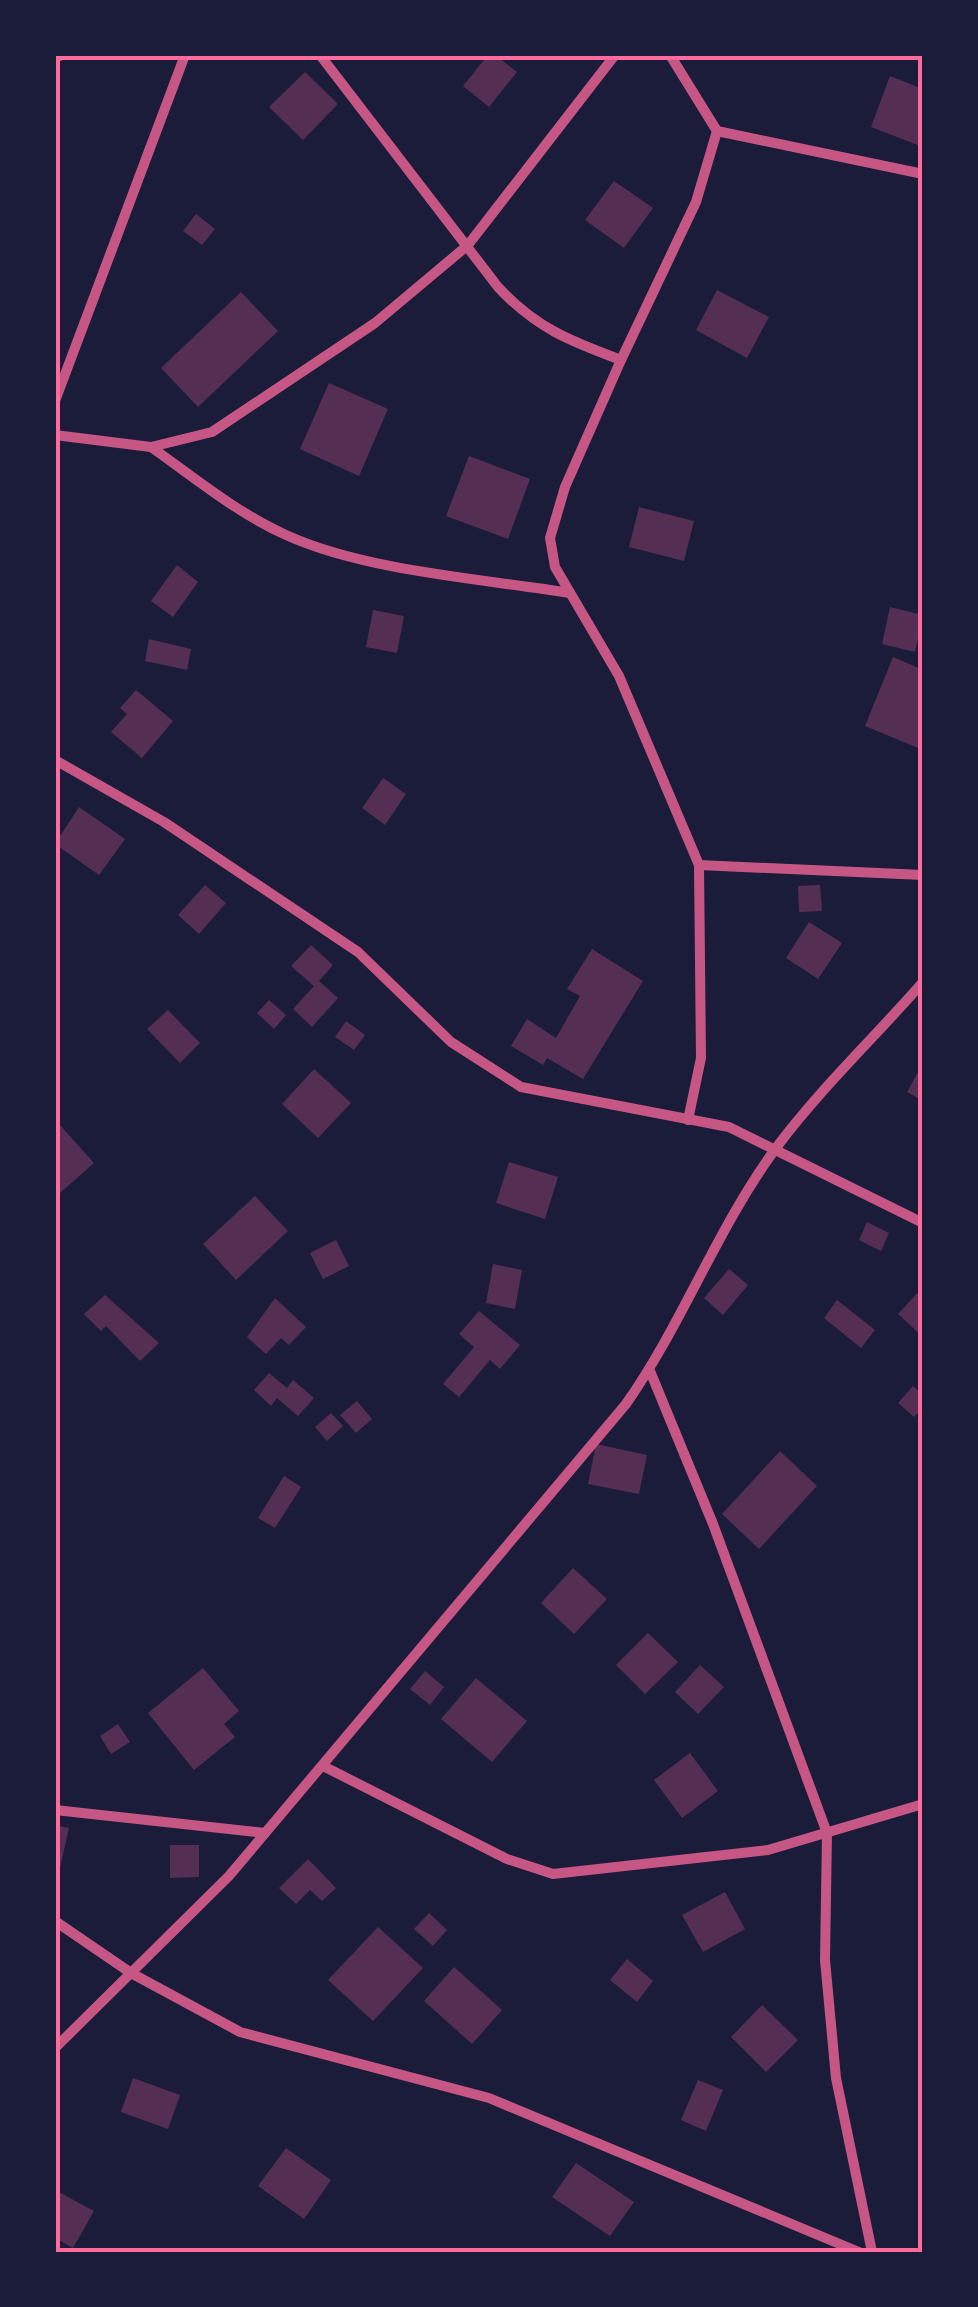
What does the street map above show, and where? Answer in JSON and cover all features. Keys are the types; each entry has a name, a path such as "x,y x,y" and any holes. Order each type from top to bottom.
{"street":[{"path":"55,402 185,55"},
{"path":"320,55 526,317 563,338 620,360"},
{"path":"55,435 152,447 212,432 375,322 468,245 615,55"},
{"path":"670,55 717,132 923,174"},
{"path":"688,1120 701,1058 699,865 619,676 555,567 550,538 565,487 620,360 696,202 717,132"},
{"path":"152,447 245,514 288,536 345,556 570,593"},
{"path":"55,760 164,822 358,952 450,1042 521,1086 729,1128 923,1223"},
{"path":"699,865 923,875"},
{"path":"55,2048 265,1834 650,1371 700,1272 776,1148 923,982"},
{"path":"650,1371 713,1524 828,1833 825,1960 836,2078 872,2252"},
{"path":"323,1766 507,1859 553,1874 768,1850 923,1804"},
{"path":"55,1810 265,1834"},
{"path":"55,1921 132,1973 240,2032 489,2098 858,2252"}],"building":[{"path":"488,55 495,55 517,72 489,107 463,86"},
{"path":"305,72 338,104 303,140 269,107"},
{"path":"890,76 923,89 923,147 871,127"},
{"path":"614,181 653,208 624,248 585,220"},
{"path":"196,214 215,229 202,245 183,231"},
{"path":"717,290 769,317 747,358 696,330"},
{"path":"241,292 278,331 198,407 161,368"},
{"path":"329,383 388,409 359,476 300,449"},
{"path":"469,456 530,479 508,539 446,516"},
{"path":"639,507 694,521 684,561 629,547"},
{"path":"177,565 198,582 173,617 151,601"},
{"path":"890,607 923,615 915,652 882,644"},
{"path":"373,610 404,616 397,653 366,647"},
{"path":"149,639 191,649 187,670 145,661"},
{"path":"893,657 923,670 923,750 865,726"},
{"path":"136,690 173,721 142,758 111,732 127,714 120,708"},
{"path":"383,778 406,794 385,825 362,808"},
{"path":"79,807 125,839 99,875 55,844"},
{"path":"205,885 226,903 199,934 178,915"},
{"path":"820,885 822,911 799,912 798,886"},
{"path":"809,922 842,943 818,979 786,958"},
{"path":"311,945 333,965 319,981 338,998 312,1027 293,1009 314,986 291,966"},
{"path":"592,949 643,981 583,1079 547,1058 543,1065 511,1046 527,1019 556,1038 580,996 567,989"},
{"path":"269,1000 286,1015 274,1029 257,1013"},
{"path":"168,1010 200,1043 180,1063 147,1029"},
{"path":"346,1021 365,1035 354,1050 335,1037"},
{"path":"923,1063 923,1101 907,1092"},
{"path":"314,1069 351,1103 318,1138 282,1104"},
{"path":"59,1124 94,1163 60,1193 55,1187 55,1128"},
{"path":"509,1162 558,1177 545,1219 496,1203"},
{"path":"255,1196 288,1231 236,1280 203,1244"},
{"path":"867,1222 889,1233 881,1251 859,1240"},
{"path":"336,1240 349,1266 323,1279 310,1253"},
{"path":"493,1264 522,1270 515,1309 486,1303"},
{"path":"729,1269 748,1285 723,1315 704,1298"},
{"path":"923,1287 923,1337 898,1314"},
{"path":"105,1295 159,1343 140,1361 106,1326 101,1331 84,1314"},
{"path":"275,1298 306,1327 289,1345 281,1338 266,1354 247,1337"},
{"path":"837,1300 875,1330 861,1348 824,1318"},
{"path":"479,1311 520,1345 500,1369 490,1360 459,1397 443,1384 474,1347 459,1334"},
{"path":"269,1373 287,1388 293,1380 314,1398 298,1416 277,1398 271,1406 254,1390"},
{"path":"913,1386 923,1395 923,1408 914,1417 898,1403"},
{"path":"357,1401 372,1419 356,1433 340,1415"},
{"path":"331,1413 343,1426 327,1441 315,1427"},
{"path":"596,1444 647,1455 639,1494 588,1484"},
{"path":"780,1451 817,1486 759,1549 722,1514"},
{"path":"284,1476 301,1487 275,1528 258,1518"},
{"path":"573,1568 607,1599 574,1634 541,1603"},
{"path":"648,1633 678,1662 645,1694 616,1665"},
{"path":"700,1665 724,1687 698,1714 675,1692"},
{"path":"203,1668 239,1711 224,1724 235,1737 194,1770 148,1713"},
{"path":"425,1671 444,1687 430,1705 410,1689"},
{"path":"476,1678 527,1721 492,1762 441,1719"},
{"path":"118,1724 130,1742 111,1754 100,1736"},
{"path":"690,1753 718,1791 682,1818 654,1780"},
{"path":"55,1825 69,1828 60,1868 55,1867"},
{"path":"170,1845 199,1845 199,1877 170,1878"},
{"path":"308,1859 336,1888 322,1901 310,1890 296,1904 279,1888"},
{"path":"725,1892 745,1929 703,1952 682,1915"},
{"path":"429,1913 447,1930 433,1946 414,1929"},
{"path":"378,1927 423,1968 373,2021 328,1980"},
{"path":"627,1959 653,1981 637,2002 610,1980"},
{"path":"454,1967 502,2010 472,2044 424,2001"},
{"path":"762,2005 798,2040 766,2072 731,2037"},
{"path":"133,2078 180,2095 168,2129 121,2112"},
{"path":"698,2080 723,2090 706,2131 681,2120"},
{"path":"286,2148 331,2180 304,2219 258,2186"},
{"path":"576,2163 634,2202 610,2236 552,2197"},
{"path":"55,2190 94,2211 73,2248 55,2238"}]}
